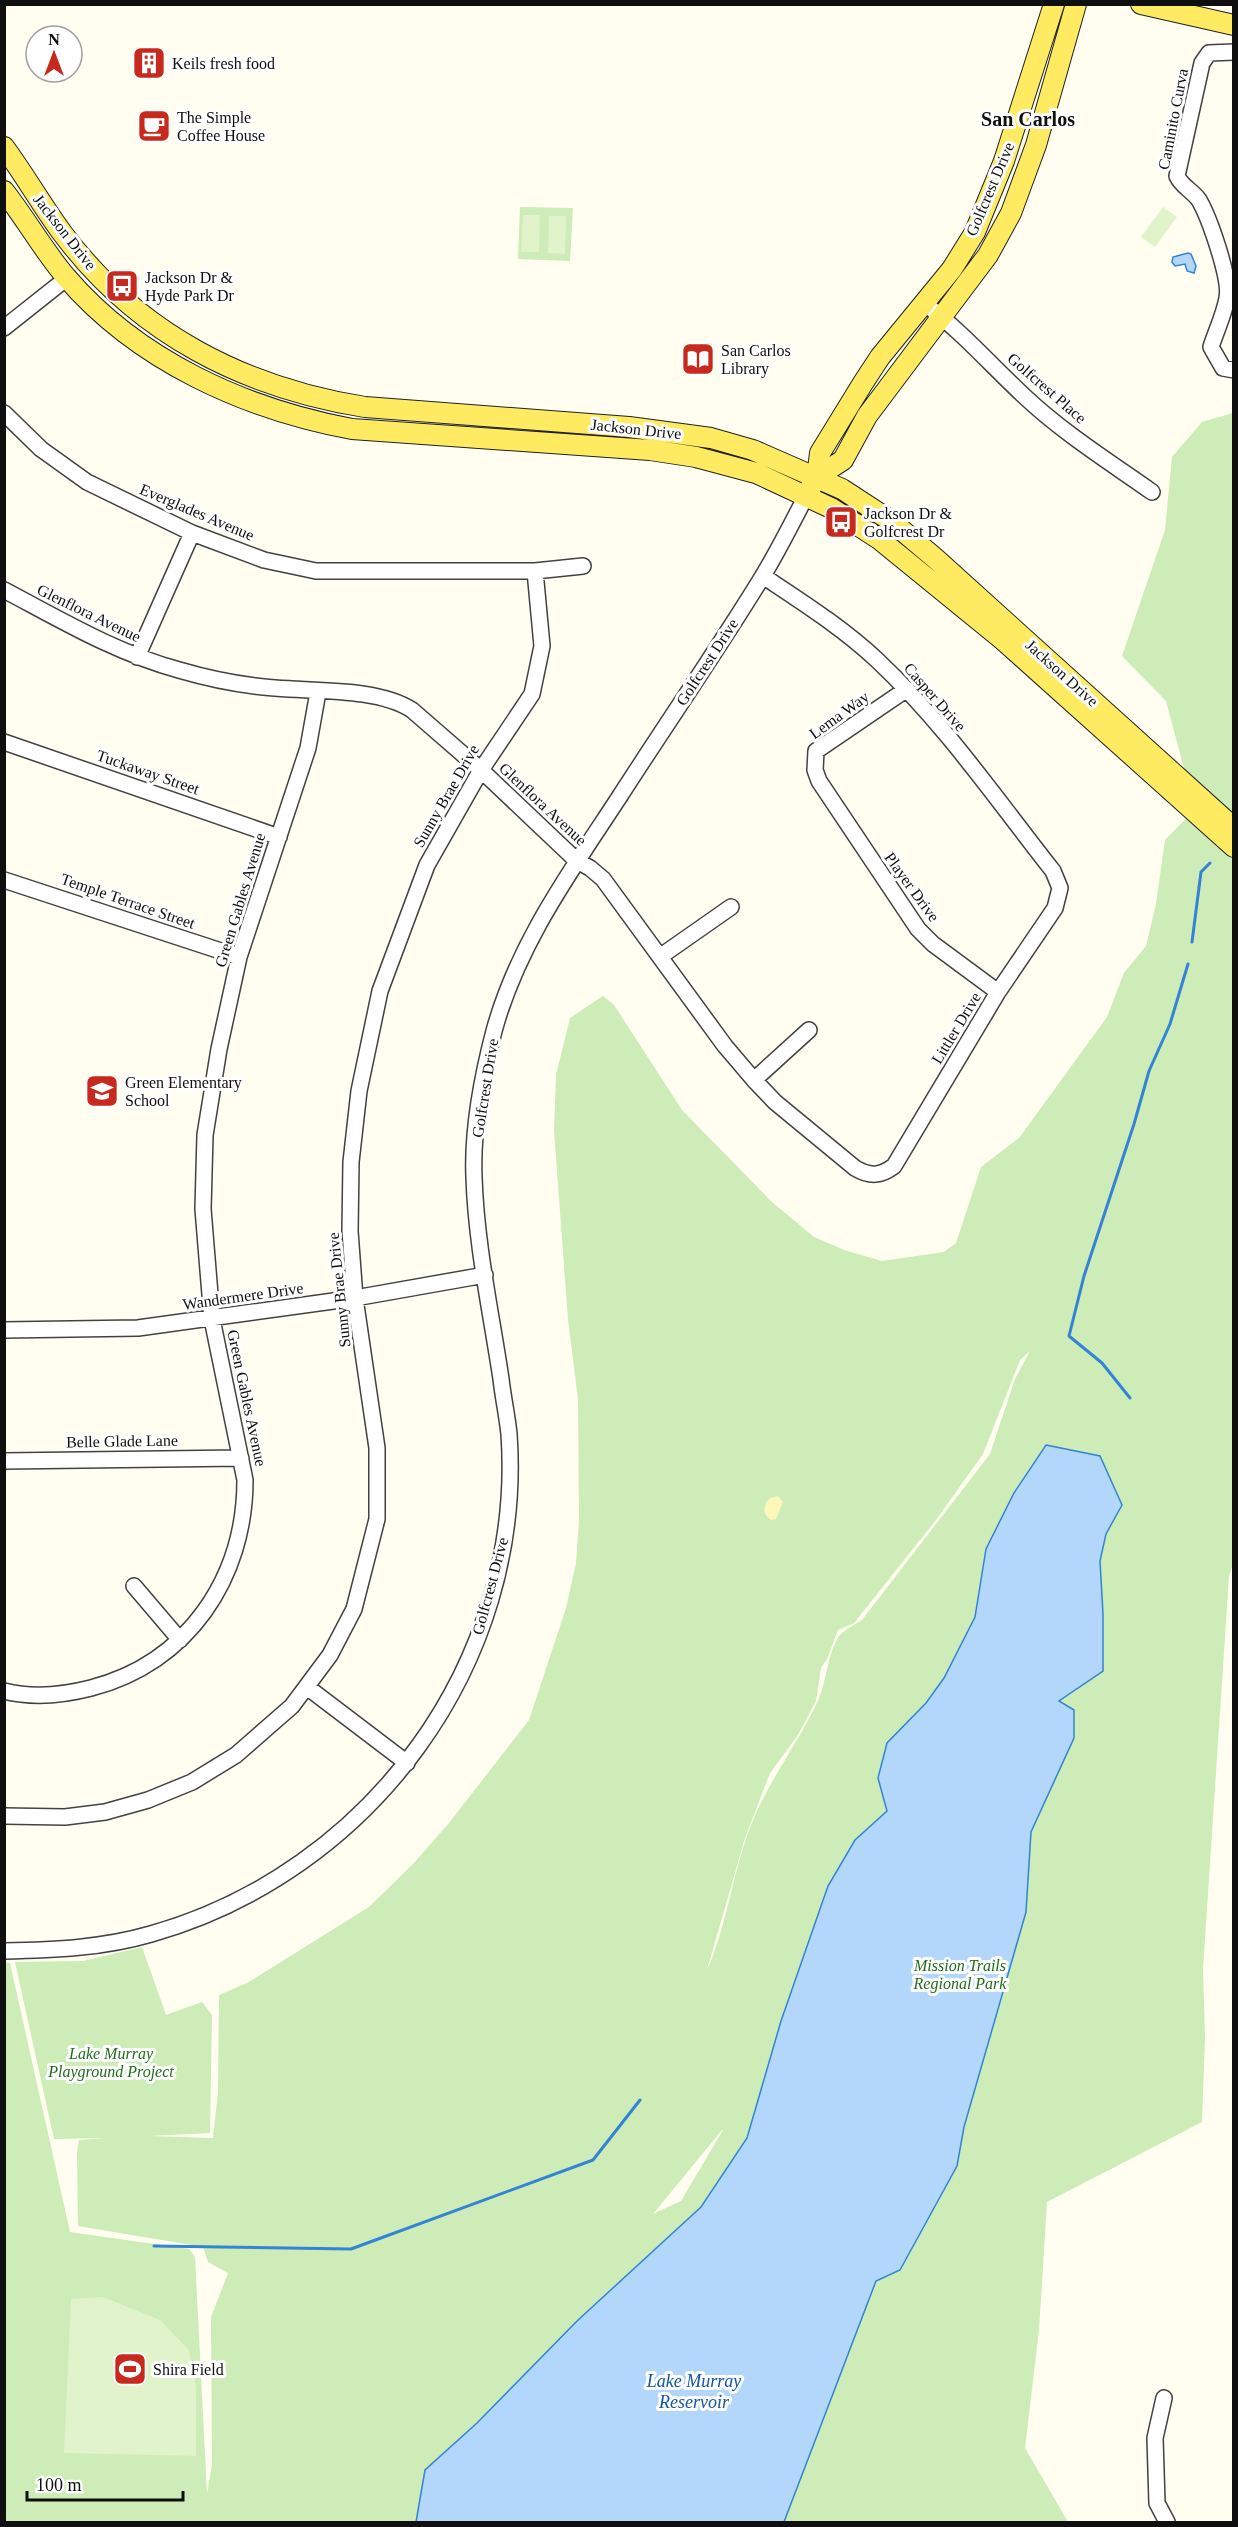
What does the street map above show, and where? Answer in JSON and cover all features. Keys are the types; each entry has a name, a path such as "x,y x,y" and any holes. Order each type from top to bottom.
{"main road":[{"name":"Golfcrest Drive","path":"805,498 817,477 820,453 880,357 952,269 975,232 1004,161 1054,4"},
{"name":"Golfcrest Drive","path":"817,477 843,460 867,416 988,255 1015,202 1036,145 1076,4"},
{"path":"1141,4 1233,25"},
{"name":"Jackson Drive","path":"4,147 57,226 84,260 115,292 146,319 181,343 229,368 289,391 325,401 403,411 668,430 711,438 753,450 842,489 891,521 936,559 1233,828"},
{"name":"Jackson Drive","path":"4,191 67,278 133,337 167,360 222,390 265,408 352,429 650,450 696,457 756,473 805,498 831,508 879,539 1003,640 1233,848"},
{"path":"51,257 84,260"},
{"path":"67,278 115,292"}],"street":[{"name":"Caminito Curva","path":"1233,52 1209,53 1202,63 1177,176 1181,185 1197,197 1205,211 1227,276 1228,297 1211,347 1223,368 1233,370"},
{"path":"4,328 67,278"},
{"name":"Golfcrest Place","path":"925,304 942,317 1057,425 1152,492"},
{"name":"Everglades Avenue","path":"4,413 41,449 87,482 192,533 264,560 316,571 535,572 584,566"},
{"name":"Golfcrest Drive","path":"4,1951 77,1949 149,1935 217,1911 258,1891 321,1849 384,1791 407,1763 443,1711 455,1689 483,1623 504,1542 509,1493 509,1433 485,1275 474,1181 474,1157 483,1079 495,1028 514,972 549,904 763,576 805,498"},
{"path":"137,657 192,533"},
{"name":"Sunny Brae Drive","path":"4,1816 65,1818 105,1812 148,1800 192,1782 236,1755 292,1706 330,1655 354,1609 377,1519 377,1448 355,1298 350,1231 351,1162 359,1091 380,991 427,865 481,770 532,694 542,646 535,572"},
{"name":"Casper Drive","path":"763,576 810,606 857,643 907,689 1053,871"},
{"name":"Glenflora Avenue","path":"4,590 100,641 137,657 179,670 255,686 377,696 400,703 481,770 577,861 603,879 725,1046 754,1080 775,1102 855,1168"},
{"name":"Lema Way","path":"819,781 815,770 816,751 907,689"},
{"name":"Green Gables Avenue","path":"4,1691 55,1695 107,1684 134,1673 157,1659 196,1623 223,1584 233,1560 245,1506 245,1480 212,1319 203,1209 205,1135 219,1049 239,957 309,748 318,692"},
{"name":"Tuckaway Street","path":"4,742 279,837"},
{"name":"Player Drive","path":"819,781 918,929 933,944 998,992"},
{"name":"Littler Drive","path":"855,1168 864,1174 876,1175 885,1173 894,1166 998,992 1055,908 1060,888 1053,871"},
{"name":"Temple Terrace Street","path":"4,880 239,957"},
{"path":"660,956 731,907"},
{"path":"754,1080 809,1030"},
{"name":"Wandermere Drive","path":"4,1330 138,1328 355,1298 485,1275"},
{"name":"Belle Glade Lane","path":"4,1461 241,1458"},
{"path":"134,1586 180,1640"},
{"path":"307,1687 407,1763"},
{"path":"1164,2398 1155,2438 1156,2503 1167,2523"}],"green space":[{"path":"520,207 573,208 570,261 518,259"},
{"path":"1163,207 1177,217 1155,247 1141,237"},
{"path":"523,215 540,215 539,252 521,252"},
{"path":"549,216 566,216 565,254 548,253"},
{"path":"1233,413 1234,1561 1229,1576 1203,1969 1205,2038 1202,2122 1047,2202 1039,2330 1025,2448 1068,2522 5,2522 5,1962 10,1963 70,2232 189,2249 195,2257 207,2494 212,2464 211,2317 228,2273 208,2262 203,2247 78,2226 77,2152 79,2140 105,2138 54,2139 15,1962 83,1961 142,1947 166,2015 202,2002 212,2015 210,2133 150,2136 213,2138 218,2092 219,1995 247,1983 369,1907 413,1864 449,1823 529,1720 566,1608 576,1563 579,1521 578,1399 568,1319 554,1131 556,1075 570,1018 603,996 614,1005 682,1110 772,1202 814,1237 844,1250 882,1261 944,1252 956,1243 981,1167 1019,1138 1107,1017 1124,973 1146,946 1156,904 1165,840 1195,809 1166,701 1122,656 1165,530 1172,457 1202,422","holes":["1030,1351 1015,1379 990,1454 862,1620 839,1636 829,1662 820,1697 772,1782 749,1830 720,1936 707,1970 745,1838 770,1773 798,1735 816,1701 821,1668 827,1659 838,1630 854,1623 936,1520 983,1454 1020,1360","722,2130 681,2201 653,2214"]},
{"name":"Shira Field","path":"103,2297 160,2320 189,2350 196,2387 196,2456 64,2453 71,2299"}],"sand":[{"path":"778,1496 783,1502 776,1519 771,1520 766,1515 765,1506 770,1498"}],"water":[{"path":"1191,254 1196,266 1194,273 1187,271 1185,264 1175,266 1172,262 1173,257"},
{"name":"Lake Murray Reservoir","path":"1046,1445 1100,1456 1122,1505 1106,1534 1100,1561 1103,1671 1059,1701 1074,1710 1074,1738 1031,1832 1026,1912 964,2127 957,2166 900,2270 876,2281 784,2522 416,2522 425,2470 477,2423 577,2321 701,2207 747,2138 781,2021 828,1886 855,1840 887,1811 878,1778 887,1743 926,1703 944,1678 975,1617 986,1549 1014,1493"}],"waterway":[{"path":"1192,942 1201,872 1210,863"},
{"path":"1130,1398 1102,1363 1069,1336 1084,1276 1149,1071 1170,1024 1188,964"},
{"path":"154,2246 351,2249 593,2160 640,2100"}],"place":[{"name":"Keils fresh food","path":"149,63"},
{"name":"The Simple Coffee House","path":"154,126"},
{"name":"Jackson Dr & Hyde Park Dr","path":"122,286"},
{"name":"San Carlos Library","path":"698,359"},
{"name":"Jackson Dr & Golfcrest Dr","path":"841,522"},
{"name":"Green Elementary School","path":"102,1091"},
{"name":"Shira Field","path":"130,2369"}],"district":[{"name":"San Carlos","path":"1028,119"}],"park label":[{"name":"Mission Trails Regional Park","path":"960,1974"},
{"name":"Lake Murray Playground Project","path":"111,2062"}]}
